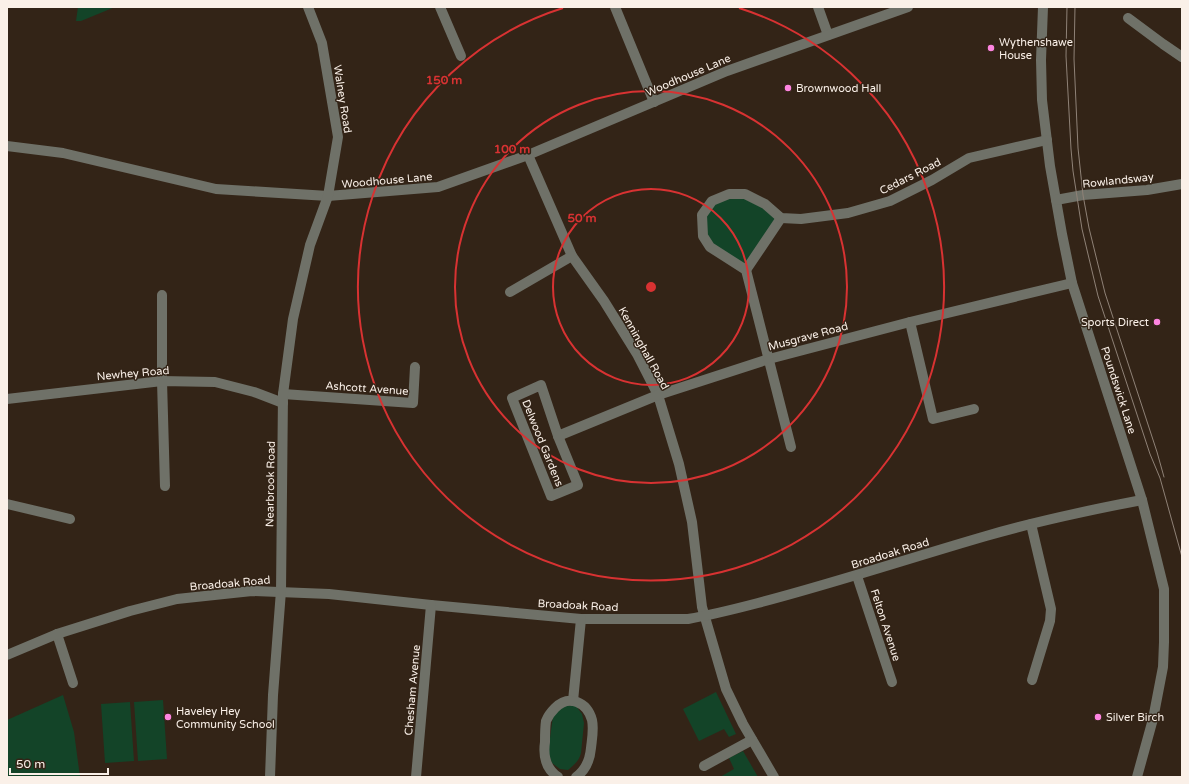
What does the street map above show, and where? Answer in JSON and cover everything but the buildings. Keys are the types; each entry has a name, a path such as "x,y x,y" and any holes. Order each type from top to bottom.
{"street":[{"name":"Walney Road","path":"308,7 322,43 338,137 328,196"},
{"path":"440,7 462,56"},
{"path":"615,7 654,102"},
{"path":"818,7 828,35"},
{"name":"Woodhouse Lane","path":"7,146 63,153 216,189 328,196 438,188 528,155 727,71 908,7"},
{"name":"Poundswick Lane","path":"1043,7 1041,60 1042,100 1056,200 1072,283 1142,500 1164,589 1163,667 1154,712 1137,777"},
{"path":"1128,18 1182,57"},
{"name":"Cedars Road","path":"781,218 801,219 848,213 890,201 932,180 969,158 1047,140"},
{"name":"Kenninghall Road","path":"528,155 572,256 604,301 636,354 658,396 679,464 692,522 702,607 726,689 743,724 774,777"},
{"name":"Rowlandsway","path":"1056,200 1083,195 1147,190 1182,184"},
{"path":"746,270 781,218 765,204 745,194 729,194 712,201 702,215 703,236 710,247 746,270 791,447"},
{"name":"Nearbrook Road","path":"270,777 273,695 281,591 283,398 293,319 310,245 328,196"},
{"path":"510,292 572,256"},
{"name":"Musgrave Road","path":"558,436 658,396 768,359 910,322 1072,283"},
{"path":"162,296 162,381 165,486"},
{"path":"910,322 932,419 974,409"},
{"name":"Ashcott Avenue","path":"283,398 413,404 415,367"},
{"name":"Newhey Road","path":"7,399 162,381 215,382 283,398"},
{"name":"Delwood Gardens","path":"541,385 558,436 578,485 551,496 512,398 541,385"},
{"name":"Broadoak Road","path":"7,655 57,634 130,611 177,599 252,590 329,594 581,619 688,619 782,597 1031,524 1142,500"},
{"path":"7,504 70,519"},
{"path":"1031,524 1051,608 1050,621 1032,680"},
{"name":"Felton Avenue","path":"857,576 892,682"},
{"name":"Chesham Avenue","path":"416,777 431,605"},
{"path":"573,701 581,619"},
{"path":"57,634 73,683"},
{"path":"558,777 552,774 545,759 544,751 546,720 558,704 566,701 573,701 583,705 592,721 590,758 586,767 576,777"},
{"path":"704,766 752,740"}],"green space":[{"path":"78,7 115,7 81,21 76,21"},
{"path":"745,194 781,218 746,270 710,247 702,215 712,201"},
{"path":"716,692 736,734 729,737 724,729 699,741 683,709"},
{"path":"63,695 74,732 80,777 7,777 7,720"},
{"path":"163,700 167,759 138,761 134,702"},
{"path":"130,702 134,761 105,763 101,704"},
{"path":"564,705 576,706 582,714 584,723 580,756 576,763 568,770 560,769 552,763 548,753 553,716"},
{"path":"743,751 758,777 720,777 734,769 729,758"}],"tram line":[{"path":"1067,7 1066,56 1071,149 1082,229 1098,296 1150,454 1160,478 1182,557"},
{"path":"1075,7 1074,59 1078,148 1083,195 1089,228 1105,293 1164,477"}],"place":[{"name":"Wythenshawe House","path":"991,48"},
{"name":"Brownwood Hall","path":"788,88"},
{"name":"Sports Direct","path":"1157,322"},
{"name":"Haveley Hey Community School","path":"168,717"},
{"name":"Silver Birch","path":"1098,717"}]}
